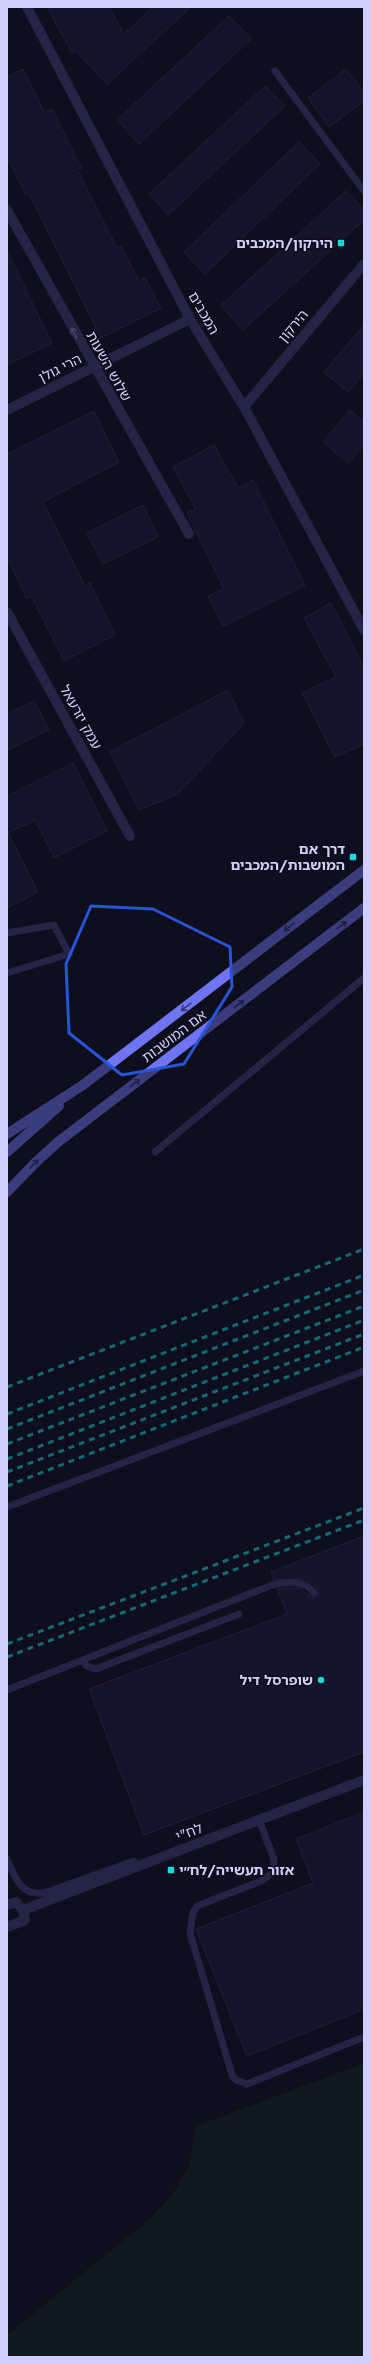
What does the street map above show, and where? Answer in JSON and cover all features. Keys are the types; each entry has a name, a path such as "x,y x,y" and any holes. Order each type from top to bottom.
{"main road":[{"name":"אם המושבות","path":"7,1134 83,1085 364,870"},
{"name":"אם המושבות","path":"7,1192 58,1142 364,908"},
{"path":"7,1152 83,1085"}],"street":[{"name":"המכבים","path":"27,7 190,319 244,407 364,630"},
{"name":"שלוש השעות","path":"7,210 93,367 189,534"},
{"name":"הירקון","path":"244,407 364,264"},
{"name":"הרי גולן","path":"7,410 190,319"},
{"name":"עמק יזרעאל","path":"7,612 130,836"},
{"name":"לח\"י","path":"23,1910 364,1780"},
{"path":"7,1905 16,1902 23,1910 25,1920 7,1927"}],"lane":[{"path":"275,71 364,191"},
{"path":"7,933 54,925 69,954 7,973"},
{"path":"155,1152 364,978"},
{"path":"7,1507 364,1371"},
{"path":"7,1690 272,1585 293,1582 305,1584 314,1593"},
{"path":"83,1661 87,1666 96,1669 239,1614"},
{"path":"259,1820 274,1859 273,1873 261,1882 203,1902 197,1906 191,1922 190,1933 232,2076 236,2080 247,2084 364,2037"},
{"path":"7,1859 18,1882 27,1893 34,1895 44,1893 134,1861 137,1866"}],"highlighted area":[{"path":"91,906 153,909 230,947 232,987 184,1064 122,1075 69,1033 66,964"}],"green space":[{"path":"364,2063 364,2357 7,2357 7,2335 150,2219 172,2195 189,2166 196,2126"}],"building":[{"path":"47,7 109,7 124,34 153,7 191,7 107,84 76,51 72,53"},
{"path":"229,16 251,39 139,144 117,120"},
{"path":"23,69 45,113 52,109 81,168 77,169 117,248 121,246 139,281 145,278 161,308 101,338 29,193 26,195 7,157 7,77"},
{"path":"346,69 364,92 364,101 329,127 308,98"},
{"path":"265,86 285,106 168,215 149,194"},
{"path":"299,142 320,164 205,274 184,252"},
{"path":"346,191 364,210 364,220 243,330 221,305"},
{"path":"7,251 52,343 7,365"},
{"path":"364,325 364,373 348,392 324,372"},
{"path":"350,410 364,422 364,445 348,463 323,442"},
{"path":"94,411 119,462 43,502 85,586 90,583 115,635 64,661 31,596 27,599 7,558 7,454"},
{"path":"214,445 238,488 253,480 305,585 223,626 208,596 224,589 187,513 196,509 173,467"},
{"path":"143,505 158,537 103,564 87,533"},
{"path":"331,603 364,668 364,744 335,757 302,693 336,677 304,618"},
{"path":"228,690 244,723 178,794 139,810 110,752"},
{"path":"34,701 49,729 7,750 7,714"},
{"path":"73,763 107,831 54,858 35,820 8,833 38,892 7,908 7,796"},
{"path":"364,1536 364,1752 144,1835 89,1689 287,1614 277,1589 299,1588 313,1598 318,1596 319,1592 313,1584 302,1579 274,1580 271,1572"},
{"path":"364,1812 364,2009 247,2056 196,1929 313,1883 296,1839"}],"railway":[{"path":"7,1387 364,1249"},
{"path":"7,1414 364,1275"},
{"path":"7,1429 364,1290"},
{"path":"7,1444 364,1306"},
{"path":"7,1459 364,1320"},
{"path":"7,1472 364,1334"},
{"path":"7,1486 364,1347"},
{"path":"7,1644 364,1508"},
{"path":"7,1657 364,1520"}],"place":[{"name":"הירקון/המכבים","path":"341,243"},
{"name":"דרך אם המושבות/המכבים","path":"353,857"},
{"name":"שופרסל דיל","path":"321,1680"},
{"name":"אזור תעשייה/לח״י","path":"171,1870"}]}
